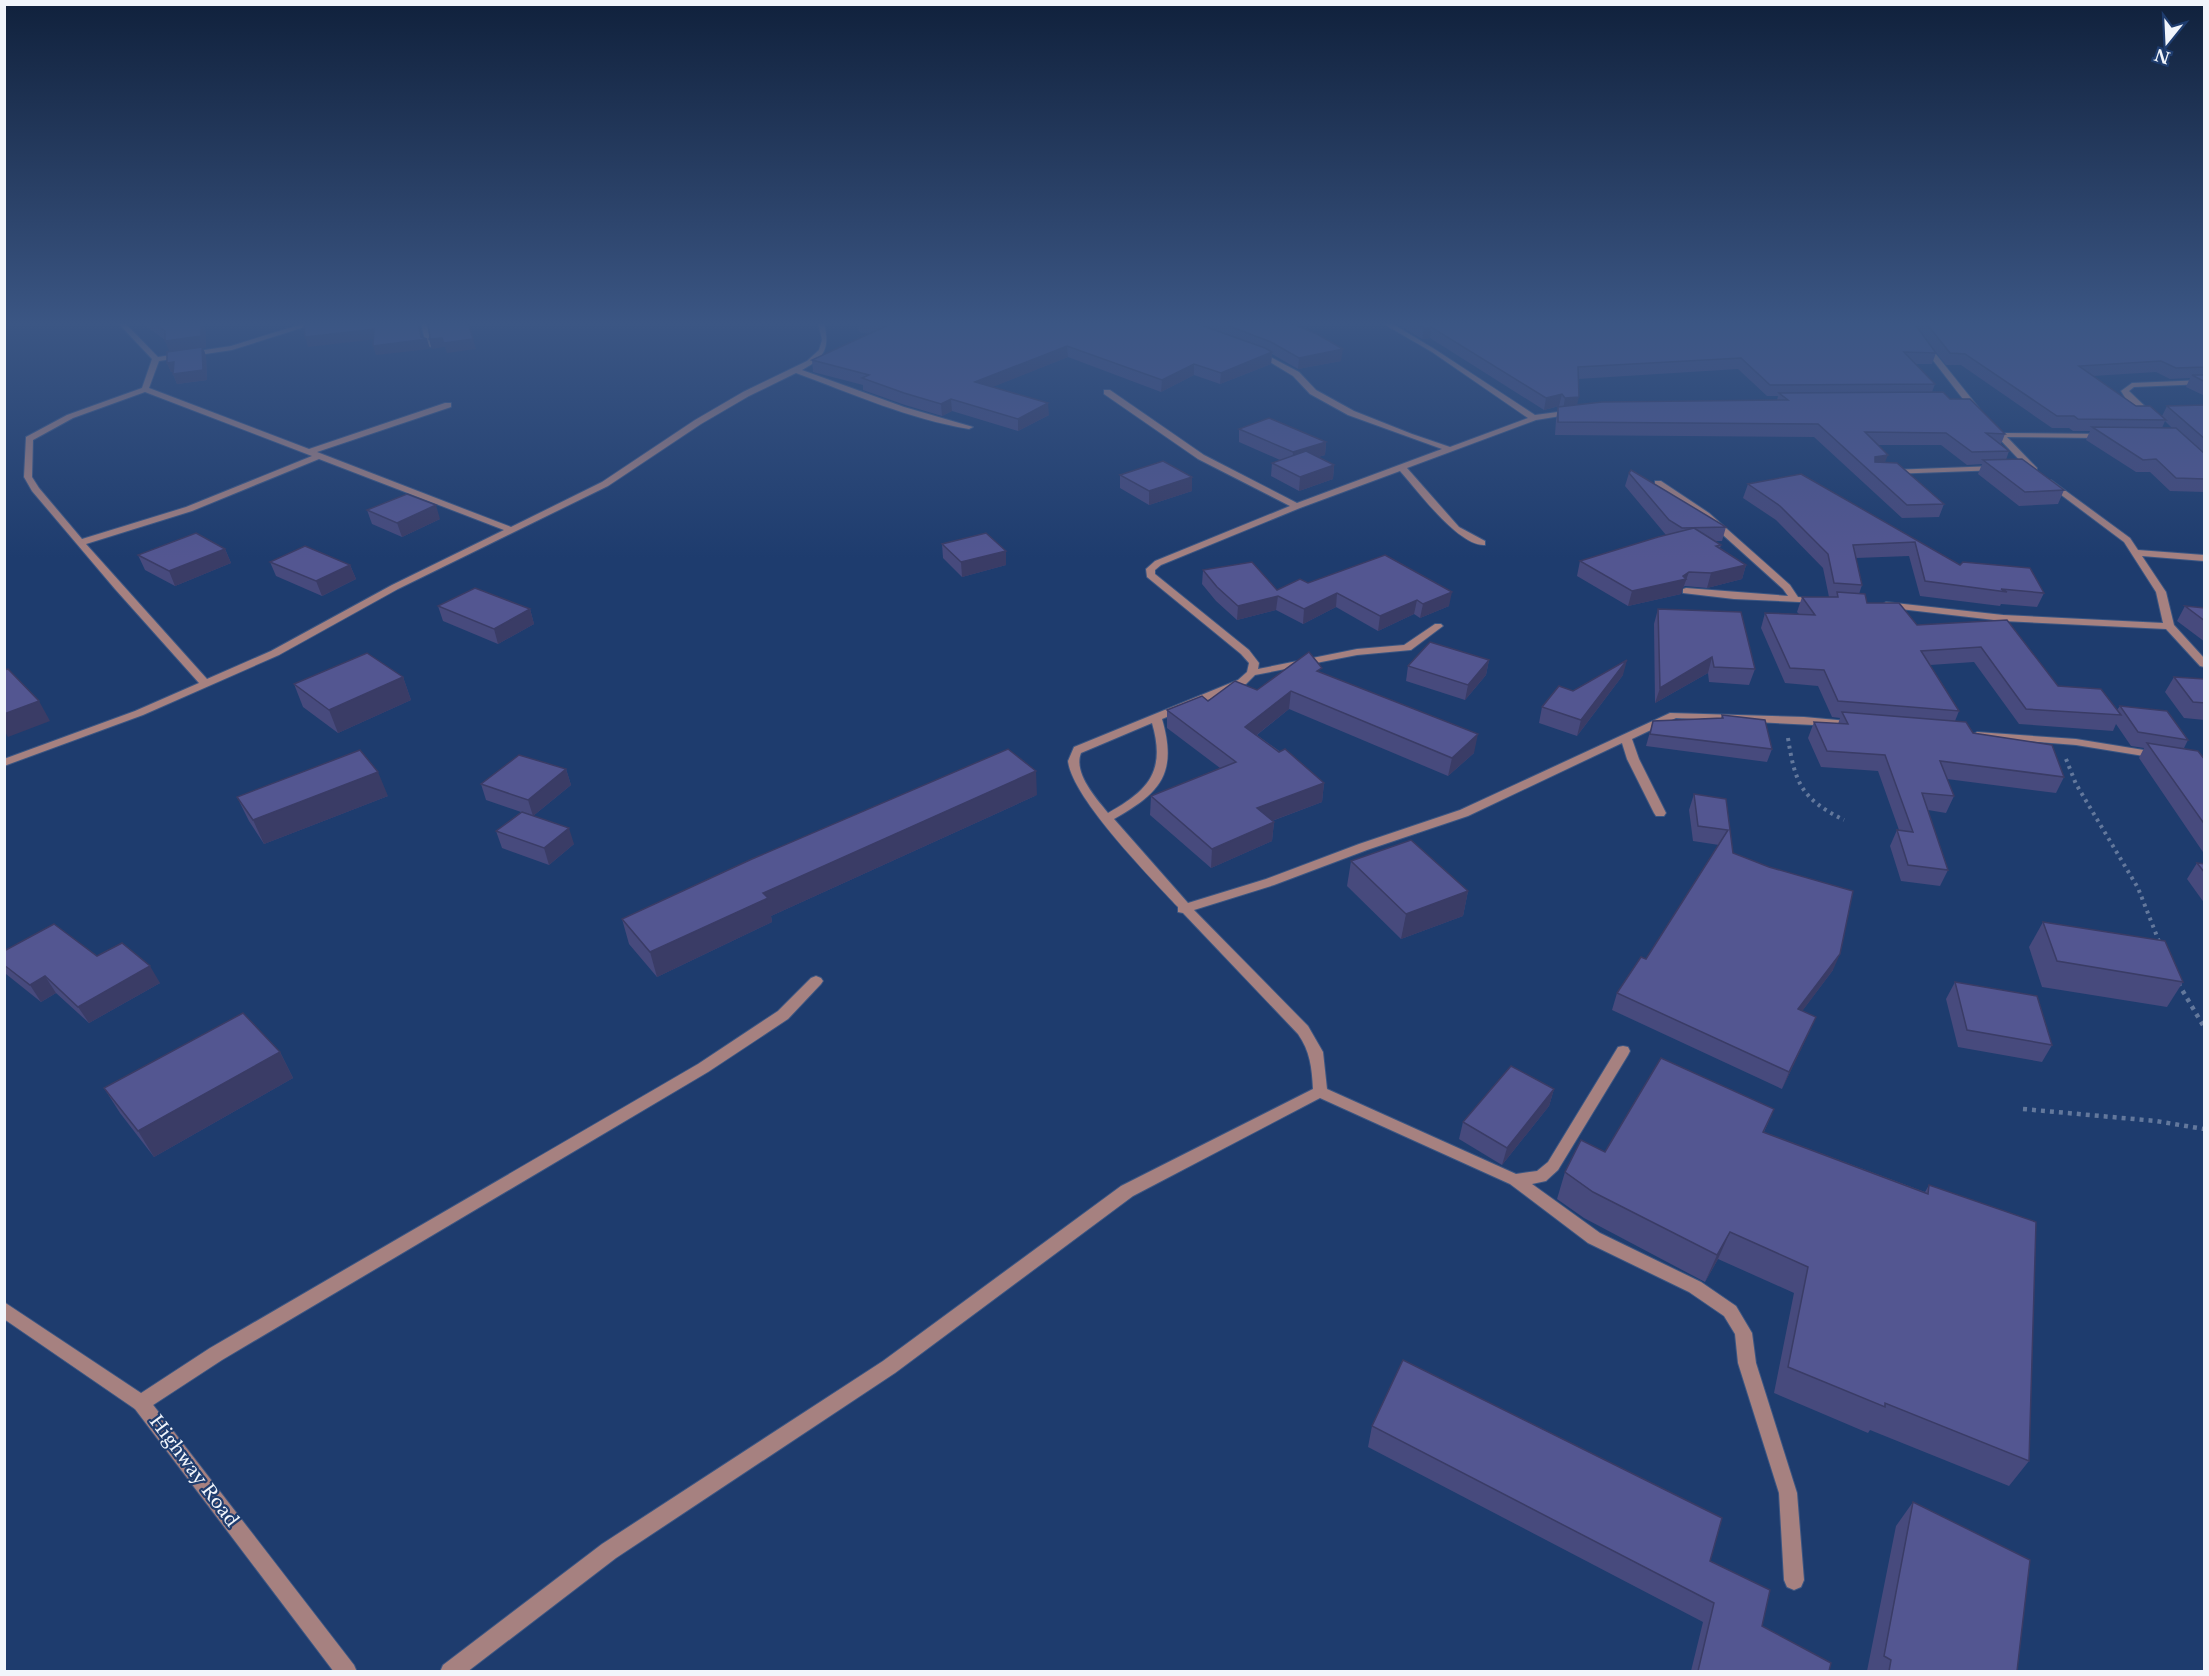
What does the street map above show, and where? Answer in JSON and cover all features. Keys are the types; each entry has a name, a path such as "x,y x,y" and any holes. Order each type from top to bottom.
{"street":[{"path":"112,401 82,412 28,439 28,477 45,501 118,587 206,684"},
{"path":"177,401 512,530"},
{"path":"4,763 139,713 275,654 395,587 605,484 698,422 734,401"},
{"path":"880,401 952,424 969,426"},
{"path":"1120,401 1201,457 1297,506"},
{"path":"1330,401 1351,413 1452,450"},
{"path":"1510,401 1534,417"},
{"path":"1967,401 2030,467 2127,540 2161,592 2169,626 2205,664"},
{"path":"2133,401 2155,420"},
{"path":"309,452 448,405"},
{"path":"1252,673 1254,663 1245,652 1150,575 1151,569 1158,563 1297,506 1452,450 1534,417 1582,411"},
{"path":"1999,435 2115,436"},
{"path":"82,542 189,509 319,456"},
{"path":"2018,467 2030,467"},
{"path":"1402,468 1456,529 1482,543"},
{"path":"1875,472 2006,468"},
{"path":"1658,483 1706,515 1787,587 1794,599"},
{"path":"2136,553 2205,558"},
{"path":"1686,591 1829,602"},
{"path":"1876,605 2002,618 2169,626"},
{"path":"1320,1092 1319,1062 1314,1045 1303,1030 1184,909 1107,818 1083,784 1074,767 1073,758 1078,749 1242,682 1252,673 1357,652 1407,648 1438,626"},
{"path":"1184,909 1270,882 1363,847 1464,813 1674,715 1786,719 1870,726"},
{"path":"1107,818 1147,793 1161,768 1163,737 1156,718"},
{"path":"1970,734 2060,741 2169,757"},
{"path":"1626,738 1633,759 1660,813"},
{"path":"141,1403 226,1348 704,1068 783,1015 816,981"},
{"path":"1515,1180 1541,1177 1553,1166 1623,1051"},
{"path":"1320,1092 1515,1180 1551,1209 1594,1238 1695,1287 1730,1311 1743,1333 1747,1363 1788,1493 1794,1580"},
{"path":"450,1671 609,1551 889,1367 1127,1191 1320,1092"},
{"name":"Highway Road","path":"4,1310 141,1403 347,1671"}],"path":[{"path":"1786,719 1797,784 1810,801 1844,820"},
{"path":"2060,741 2076,784 2138,888 2162,949"},
{"path":"2175,978 2205,1027"},
{"path":"2023,1109 2156,1121 2205,1129"}],"building":[{"path":"958,401 1048,403 1018,419"},
{"path":"1972,401 2005,434 1986,433 2009,451 1972,452 1946,433 1865,432 1888,455 1875,457 1875,462 1897,463 1944,504 1907,505 1818,424 1558,422 1558,407 1602,402"},
{"path":"2035,401 2129,401 2136,406 2150,406 2166,420 2078,419 2074,416 2057,416"},
{"path":"2205,405 2205,439 2167,406"},
{"path":"1269,418 1326,442 1293,452 1239,429"},
{"path":"2092,427 2176,428 2205,454 2205,479 2176,478 2156,459 2143,460"},
{"path":"1306,451 1334,465 1300,477 1272,463"},
{"path":"2022,459 2064,490 2025,492 1983,460"},
{"path":"1163,461 1192,477 1149,491 1120,475"},
{"path":"1631,470 1726,527 1682,528 1669,520 1629,473"},
{"path":"1801,474 1960,565 1963,562 2030,568 2044,593 2001,589 2007,592 1925,581 1915,542 1853,545 1862,585 1834,583 1828,554 1780,506 1748,484"},
{"path":"407,494 436,505 397,523 367,510"},
{"path":"1694,528 1721,545 1716,546 1746,565 1711,573 1689,572 1683,576 1686,579 1632,591 1580,561 1658,537"},
{"path":"196,533 225,549 169,571 138,555"},
{"path":"986,533 1006,551 961,562 942,544"},
{"path":"305,546 350,565 316,581 270,562"},
{"path":"1385,555 1452,592 1423,604 1417,600 1380,616 1337,593 1304,609 1278,596 1238,606 1217,587 1203,570 1252,562 1277,590 1300,579 1308,583"},
{"path":"475,588 530,609 494,629 438,606"},
{"path":"1837,592 1865,594 1867,603 1899,603 1917,625 2007,620 2058,686 2101,689 2121,715 2026,709 1981,647 1921,651 1959,711 1838,701 1824,670 1790,668 1765,613 1815,615 1802,597 1838,597"},
{"path":"2185,606 2205,608 2205,621"},
{"path":"1658,609 1741,612 1755,669 1714,667 1712,657 1660,688"},
{"path":"1430,642 1489,660 1468,685 1408,666"},
{"path":"1309,652 1322,668 1317,671 1478,734 1452,758 1291,691 1245,727 1279,752 1285,749 1324,783 1257,808 1274,822 1212,849 1151,796 1236,762 1167,710 1202,696 1208,701 1235,681 1257,690"},
{"path":"367,653 403,677 329,710 294,684"},
{"path":"1627,660 1581,720 1542,707 1559,686 1573,691"},
{"path":"8,669 39,701 4,714 4,670"},
{"path":"2174,677 2205,679 2205,703 2193,702"},
{"path":"2120,706 2167,711 2188,740 2138,732"},
{"path":"1842,712 1966,722 1973,733 2052,745 2064,777 1940,761 1954,796 1922,793 1948,870 1908,865 1897,830 1913,832 1885,755 1827,751 1814,722 1848,724"},
{"path":"1722,715 1765,720 1772,749 1650,734 1653,721 1723,718"},
{"path":"2147,743 2198,751 2205,760 2205,825"},
{"path":"1008,749 1036,771 763,893 768,898 650,952 622,919 752,859"},
{"path":"360,750 378,772 253,820 237,797"},
{"path":"519,755 566,769 528,800 481,784"},
{"path":"1694,794 1726,799 1733,853 1769,867 1853,891 1840,954 1798,1009 1816,1017 1789,1072 1617,993 1641,957 1646,959 1728,830 1698,826"},
{"path":"522,812 569,828 544,848 496,831"},
{"path":"1411,840 1468,891 1406,914 1351,861"},
{"path":"2197,863 2205,864 2205,873"},
{"path":"2043,922 2165,941 2183,982 2057,961"},
{"path":"54,924 97,956 122,943 150,966 78,1007 45,976 30,985 4,965 4,951"},
{"path":"1955,982 2037,996 2052,1045 1967,1030"},
{"path":"243,1013 280,1052 138,1131 104,1088"},
{"path":"1661,1058 1774,1109 1763,1132 1928,1194 1929,1185 2036,1222 2029,1461 1885,1403 1885,1407 1788,1367 1808,1267 1730,1232 1717,1255 1593,1192 1565,1172 1581,1140 1605,1152"},
{"path":"1511,1066 1554,1089 1507,1148 1463,1122"},
{"path":"1403,1360 1722,1518 1710,1561 1770,1590 1762,1626 1831,1663 1829,1671 1698,1671 1714,1603 1372,1426"},
{"path":"1913,1502 2030,1560 2017,1671 1889,1671 1891,1660 1884,1656"}]}
